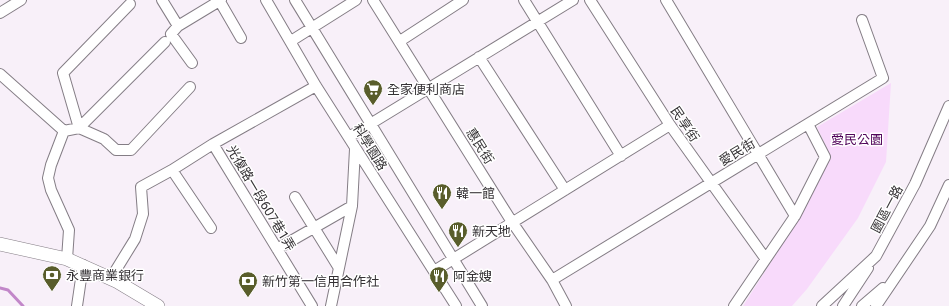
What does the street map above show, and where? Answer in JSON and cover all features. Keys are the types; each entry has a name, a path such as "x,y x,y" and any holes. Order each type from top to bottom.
{"main road":[{"path":"0,244 67,258 111,278 158,306"}],"street":[{"path":"162,0 178,26"},
{"path":"192,63 171,34 178,26 220,0 241,38"},
{"name":"科學園路","path":"266,0 316,86 456,306"},
{"name":"科學園路","path":"295,0 482,306"},
{"path":"291,41 356,0"},
{"name":"惠民街","path":"373,0 512,222 552,280 566,306"},
{"path":"400,41 463,0"},
{"path":"524,0 621,156"},
{"path":"349,137 573,0"},
{"name":"民享街","path":"590,0 670,125 765,258"},
{"path":"666,0 794,216"},
{"path":"0,13 18,1"},
{"path":"130,4 63,74 79,128 104,139 116,150 131,150 190,87"},
{"name":"愛民街","path":"552,280 883,78 862,20"},
{"path":"64,131 79,128 165,42"},
{"path":"479,57 565,190"},
{"path":"0,74 64,131"},
{"path":"213,144 316,86"},
{"name":"園區一路","path":"822,306 876,256 915,184 949,106"},
{"path":"734,306 794,216 825,157 808,124"},
{"path":"434,271 670,125"},
{"path":"64,131 51,165 48,178 50,190 69,230 67,258"},
{"name":"光復路一段607巷1弄","path":"111,278 135,239 143,214 141,187 172,170 213,144 312,306"},
{"path":"331,306 352,206 355,148"},
{"path":"172,170 211,228"},
{"path":"876,306 930,226 949,185"},
{"path":"295,197 339,268"},
{"path":"277,249 352,206"},
{"path":"843,306 876,256"},
{"path":"77,306 82,265"},
{"path":"862,306 894,278"}],"green space":[{"name":"愛民公園","path":"891,83 886,162 858,218 807,289 792,306 743,306 799,218 831,157 817,127"}],"waterway":[{"path":"0,288 8,290 23,306"}],"place":[{"name":"全家便利商店","path":"373,106"},
{"name":"韓一館","path":"442,210"},
{"name":"新天地","path":"458,248"},
{"name":"永豐商業銀行","path":"52,292"},
{"name":"阿金嫂","path":"439,293"},
{"name":"新竹第一信用合作社","path":"248,298"}]}
